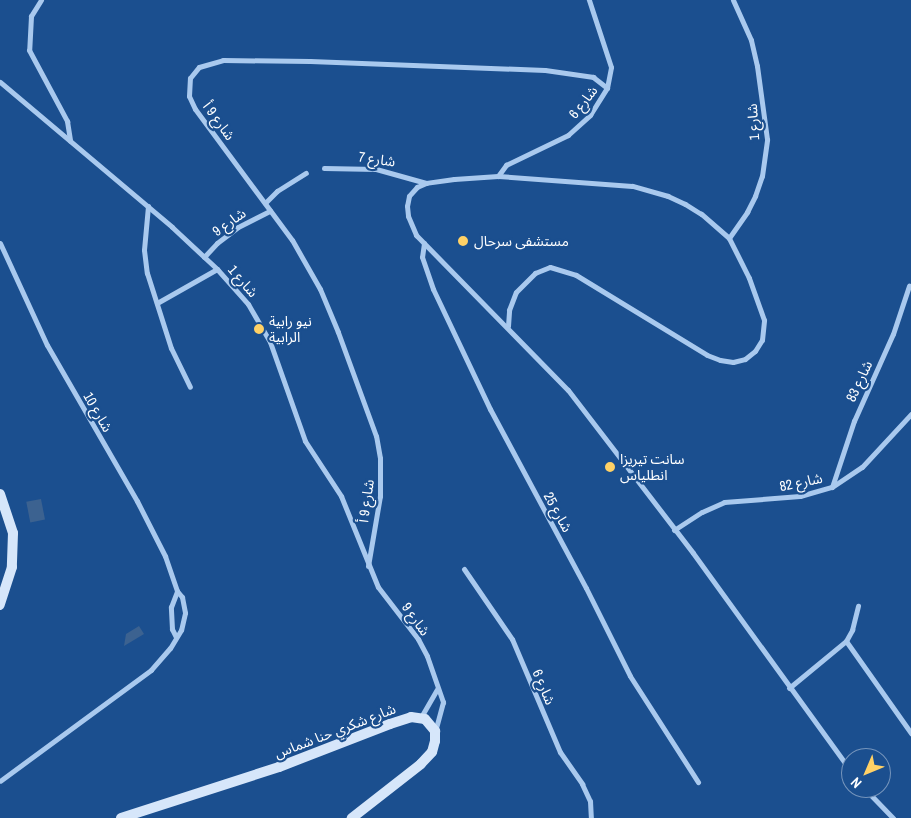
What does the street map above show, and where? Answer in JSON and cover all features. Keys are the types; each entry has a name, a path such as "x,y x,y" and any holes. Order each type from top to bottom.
{"street":[{"path":"41,0 31,16 29,50 67,121 70,140"},
{"name":"شارع 6","path":"498,176 506,165 568,135 590,115 607,88 611,67 589,0"},
{"name":"شارع 1","path":"729,238 748,212 757,189 763,170 766,138 757,66 751,40 733,0"},
{"name":"شارع 9 أ","path":"368,566 382,476 376,436 320,289 292,240 195,109 189,96 190,78 196,70 206,64 224,60 249,60 545,70 593,77 607,88"},
{"name":"شارع 1","path":"0,82 148,206 217,269 248,304 270,342 305,441 341,496 368,566"},
{"name":"شارع 7","path":"324,168 376,169 426,182 498,176 632,186 651,190 693,209 729,238"},
{"path":"265,204 277,191 306,173"},
{"path":"426,182 417,187 409,196 407,206 411,226 424,243 508,326 568,390 674,530 841,758"},
{"path":"148,206 144,250 147,273 174,357 190,388"},
{"name":"شارع 9","path":"204,257 238,227 270,211"},
{"path":"508,326 508,310 516,292 535,273 550,267 576,275 707,355 733,362 745,359 755,351 762,340 764,320 749,278 729,238"},
{"name":"شارع 10","path":"0,243 47,345 137,501 165,556 177,591 182,597 185,613 176,637 151,670 0,780"},
{"name":"شارع 25","path":"424,243 422,257 433,288 490,409 586,588 630,676 698,782"},
{"path":"157,303 217,269"},
{"name":"شارع 83","path":"832,487 854,420 893,334 909,286"},
{"name":"شارع 82","path":"674,530 702,512 724,502 800,496 832,487 862,467 911,414"},
{"path":"0,494 13,532 12,567 0,606"},
{"name":"شارع 9","path":"368,566 378,587 418,639 435,678 437,689 443,702 435,732"},
{"name":"شارع 6","path":"464,569 512,639 560,752 582,784 590,801 590,818"},
{"path":"176,637 172,629 172,606 177,591"},
{"path":"789,688 846,641 852,630 858,606"},
{"path":"846,641 911,734"},
{"path":"352,818 421,764 432,752 436,741 435,732 429,723 421,717 437,689"},
{"name":"شارع شكري حنا شماس","path":"121,818 279,767 390,724 412,717 421,717"},
{"path":"874,798 893,818"}],"water":[{"path":"41,499 45,520 30,522 26,502"},
{"path":"139,626 144,634 124,646 126,634"}],"place":[{"name":"مستشفى سرحال","path":"463,241"},
{"name":"نيو رابية الرابية","path":"259,329"},
{"name":"سانت تيريزا انطلياس","path":"610,467"}]}
